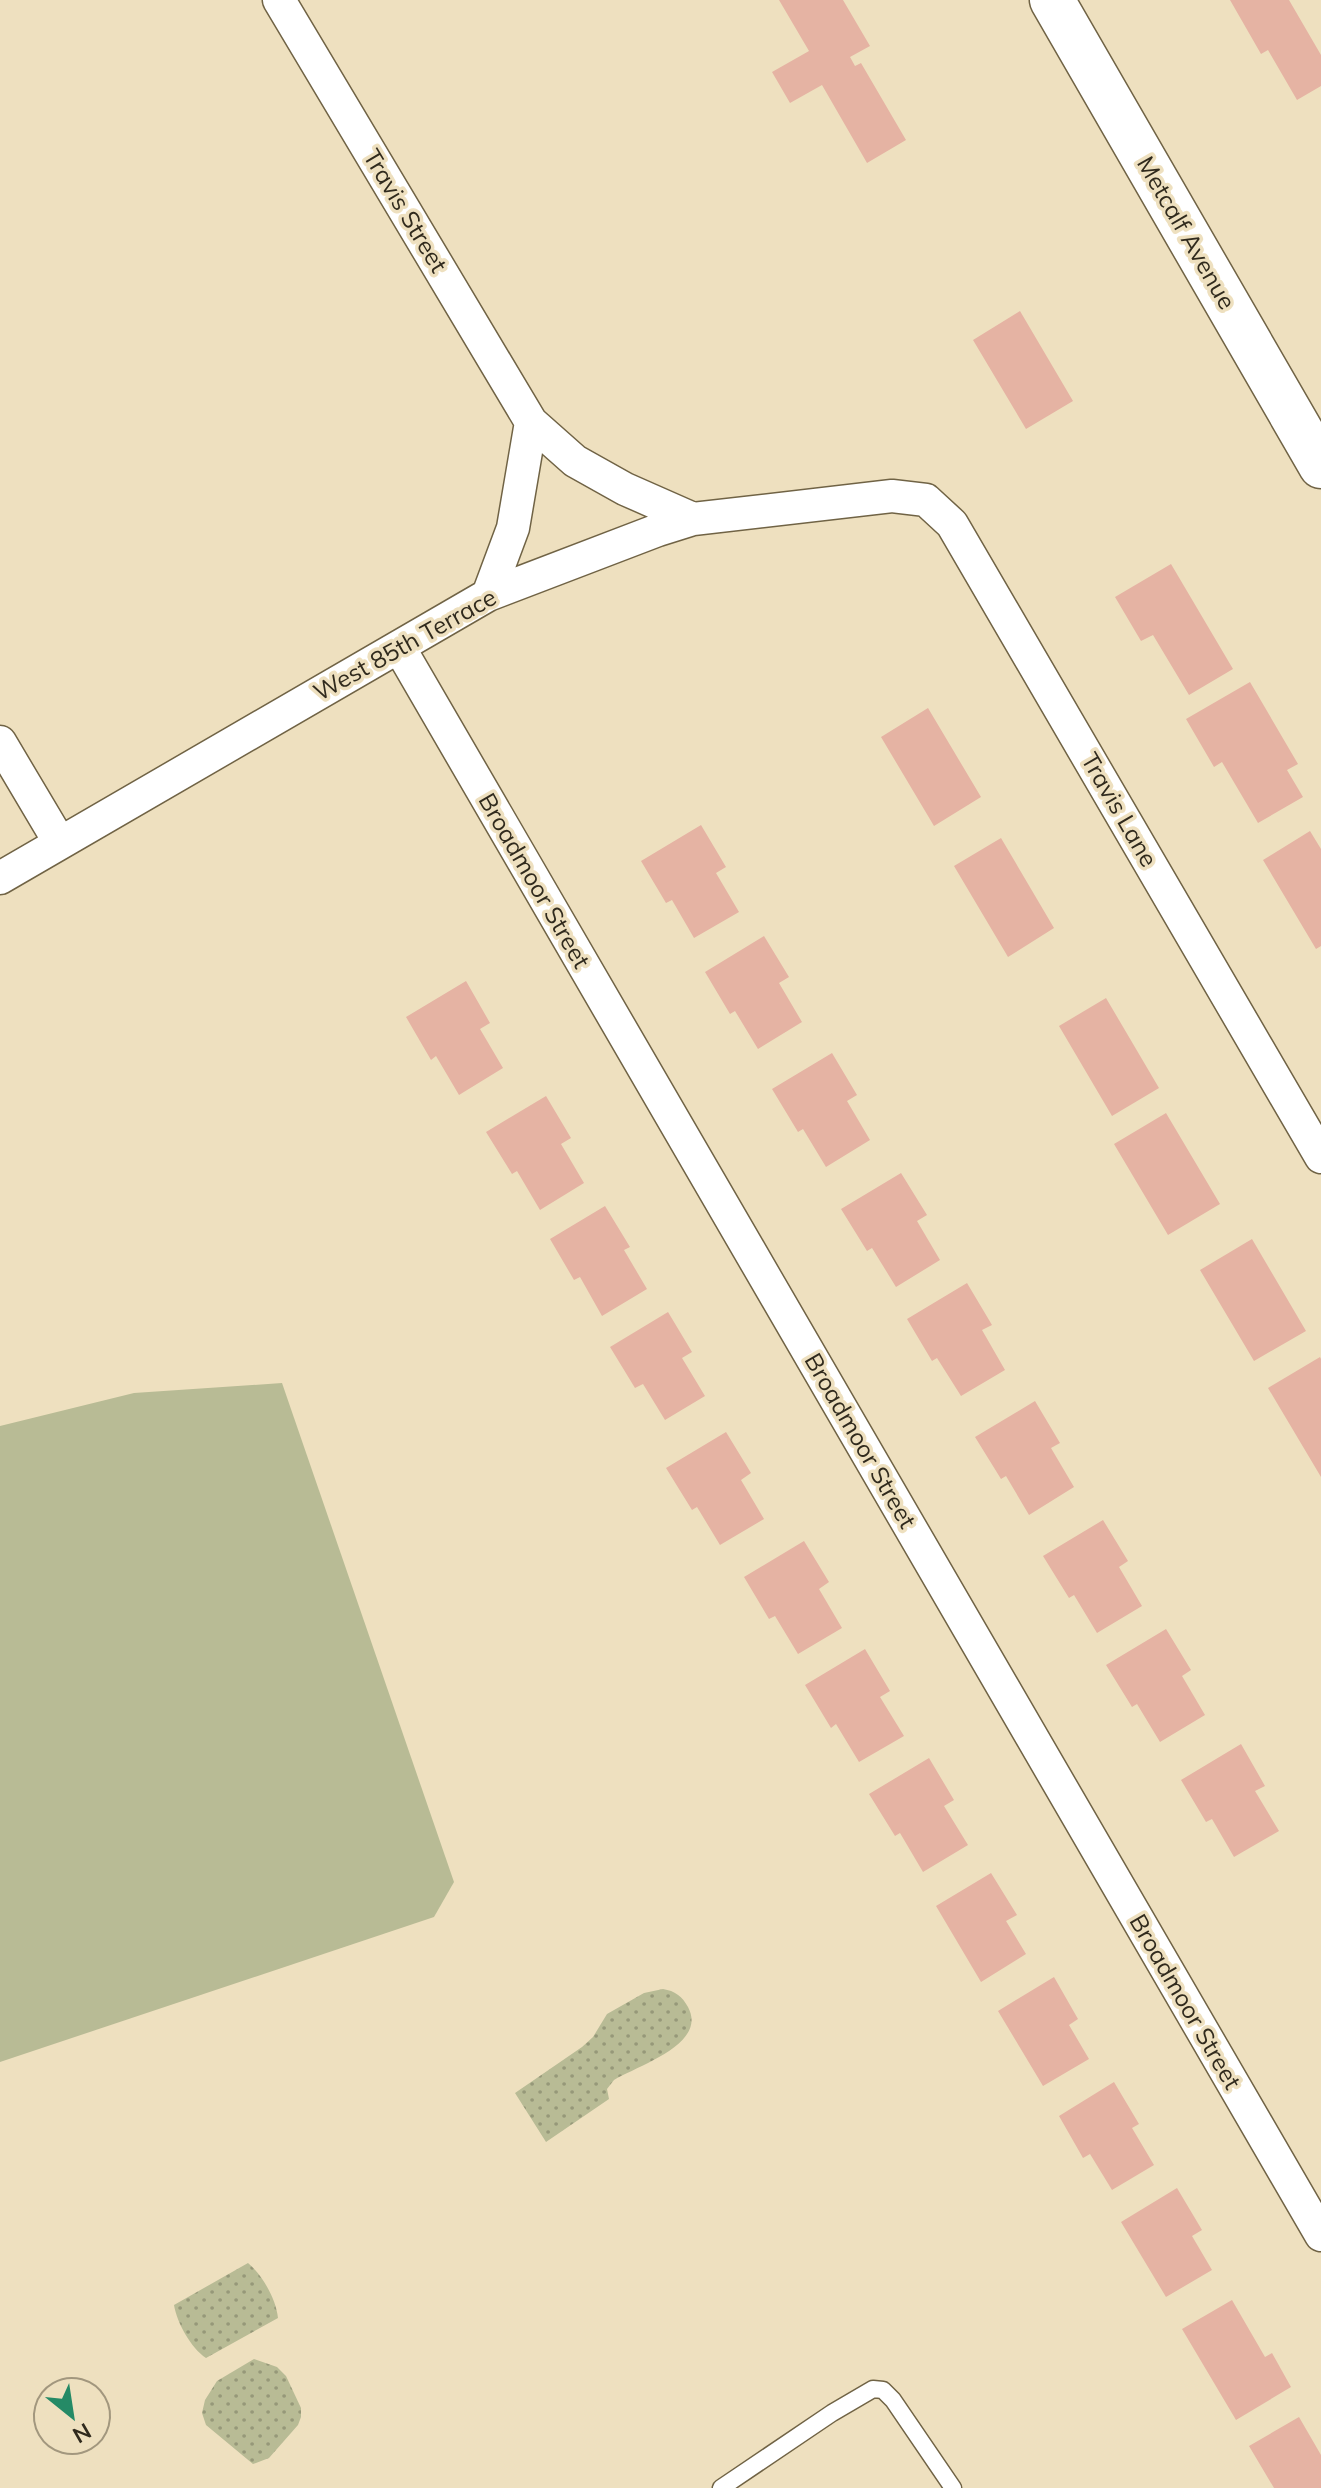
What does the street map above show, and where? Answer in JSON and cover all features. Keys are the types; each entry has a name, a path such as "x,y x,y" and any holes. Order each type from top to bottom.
{"main road":[{"name":"Metcalf Avenue","path":"1052,0 1318,456"}],"street":[{"name":"Travis Street","path":"279,0 531,422 575,461 625,489 693,519"},
{"path":"488,595 513,528 531,422"},
{"name":"West 85th Terrace","path":"0,878 488,595 693,519 892,496"},
{"name":"Travis Lane","path":"892,496 926,500 952,524 1321,1157"},
{"name":"Broadmoor Street","path":"399,647 1321,2235"},
{"path":"0,742 60,843"}],"lane":[{"path":"721,2488 873,2389 883,2390 893,2400 953,2488"}],"green space":[{"path":"282,1383 454,1882 434,1917 0,2062 0,1426 134,1393"},
{"path":"663,1989 678,1995 688,2007 692,2020 688,2032 668,2052 614,2080 607,2089 609,2099 546,2142 515,2093 582,2047 593,2037 607,2014 644,1993"},
{"path":"248,2263 268,2288 278,2318 206,2358 186,2334 174,2305"},
{"path":"254,2359 277,2367 286,2376 301,2408 301,2417 298,2425 269,2458 253,2464 206,2425 202,2413 205,2400 217,2381"}],"building":[{"path":"779,0 843,0 870,46 850,57 855,66 861,63 906,140 867,163 822,85 790,103 772,72 809,51"},
{"path":"1230,0 1289,0 1321,55 1321,86 1297,100 1268,50 1261,54"},
{"path":"1020,311 1073,401 1026,429 973,340"},
{"path":"1171,564 1233,669 1189,695 1153,635 1141,641 1115,597"},
{"path":"1250,682 1298,764 1287,770 1303,797 1258,823 1222,762 1214,767 1186,719"},
{"path":"928,708 981,797 934,826 881,737"},
{"path":"701,825 726,867 716,873 739,912 694,938 672,900 666,903 641,861"},
{"path":"1310,831 1321,849 1321,946 1316,949 1263,860"},
{"path":"1001,838 1054,928 1008,957 954,866"},
{"path":"764,936 789,977 779,983 802,1022 758,1049 735,1011 730,1014 705,972"},
{"path":"466,981 490,1023 480,1029 503,1068 459,1095 436,1056 431,1060 406,1017"},
{"path":"1106,998 1159,1088 1112,1116 1059,1026"},
{"path":"832,1053 857,1095 847,1101 870,1140 826,1167 803,1129 798,1132 772,1089"},
{"path":"546,1096 571,1138 561,1144 584,1183 540,1210 517,1171 512,1174 486,1132"},
{"path":"1166,1113 1220,1204 1168,1235 1114,1144"},
{"path":"901,1173 927,1215 917,1221 940,1260 896,1287 872,1248 867,1251 841,1209"},
{"path":"605,1206 630,1247 624,1250 647,1289 602,1316 580,1277 574,1280 550,1239"},
{"path":"1252,1239 1306,1331 1254,1361 1200,1270"},
{"path":"967,1283 992,1325 982,1330 1005,1370 961,1396 937,1358 932,1361 907,1319"},
{"path":"668,1312 692,1352 682,1358 705,1396 665,1420 643,1384 635,1388 610,1347"},
{"path":"1321,1359 1321,1477 1268,1388"},
{"path":"1035,1401 1060,1443 1051,1448 1074,1487 1029,1515 1006,1476 1001,1479 975,1437"},
{"path":"726,1432 751,1473 741,1480 764,1519 720,1545 697,1507 692,1510 666,1468"},
{"path":"1103,1520 1128,1561 1119,1567 1142,1606 1097,1633 1074,1595 1069,1598 1043,1556"},
{"path":"804,1541 829,1582 819,1589 842,1628 798,1654 775,1616 769,1619 744,1577"},
{"path":"1166,1629 1191,1670 1182,1676 1205,1715 1160,1742 1137,1704 1132,1707 1106,1665"},
{"path":"865,1649 890,1691 880,1697 904,1736 859,1762 836,1724 831,1728 805,1685"},
{"path":"1241,1744 1265,1786 1255,1791 1279,1831 1234,1857 1212,1819 1206,1822 1181,1780"},
{"path":"929,1758 954,1800 944,1806 968,1845 923,1872 900,1833 895,1836 869,1794"},
{"path":"991,1873 1017,1915 1006,1921 1026,1954 981,1982 936,1906"},
{"path":"1054,1977 1078,2019 1069,2025 1089,2059 1043,2086 998,2011"},
{"path":"1114,2082 1139,2124 1132,2128 1154,2165 1112,2190 1090,2154 1083,2158 1059,2116"},
{"path":"1177,2188 1202,2230 1192,2236 1212,2270 1166,2297 1121,2222"},
{"path":"1232,2300 1265,2357 1272,2353 1291,2387 1236,2420 1182,2329"},
{"path":"1299,2417 1321,2455 1321,2488 1274,2488 1249,2446"}]}
